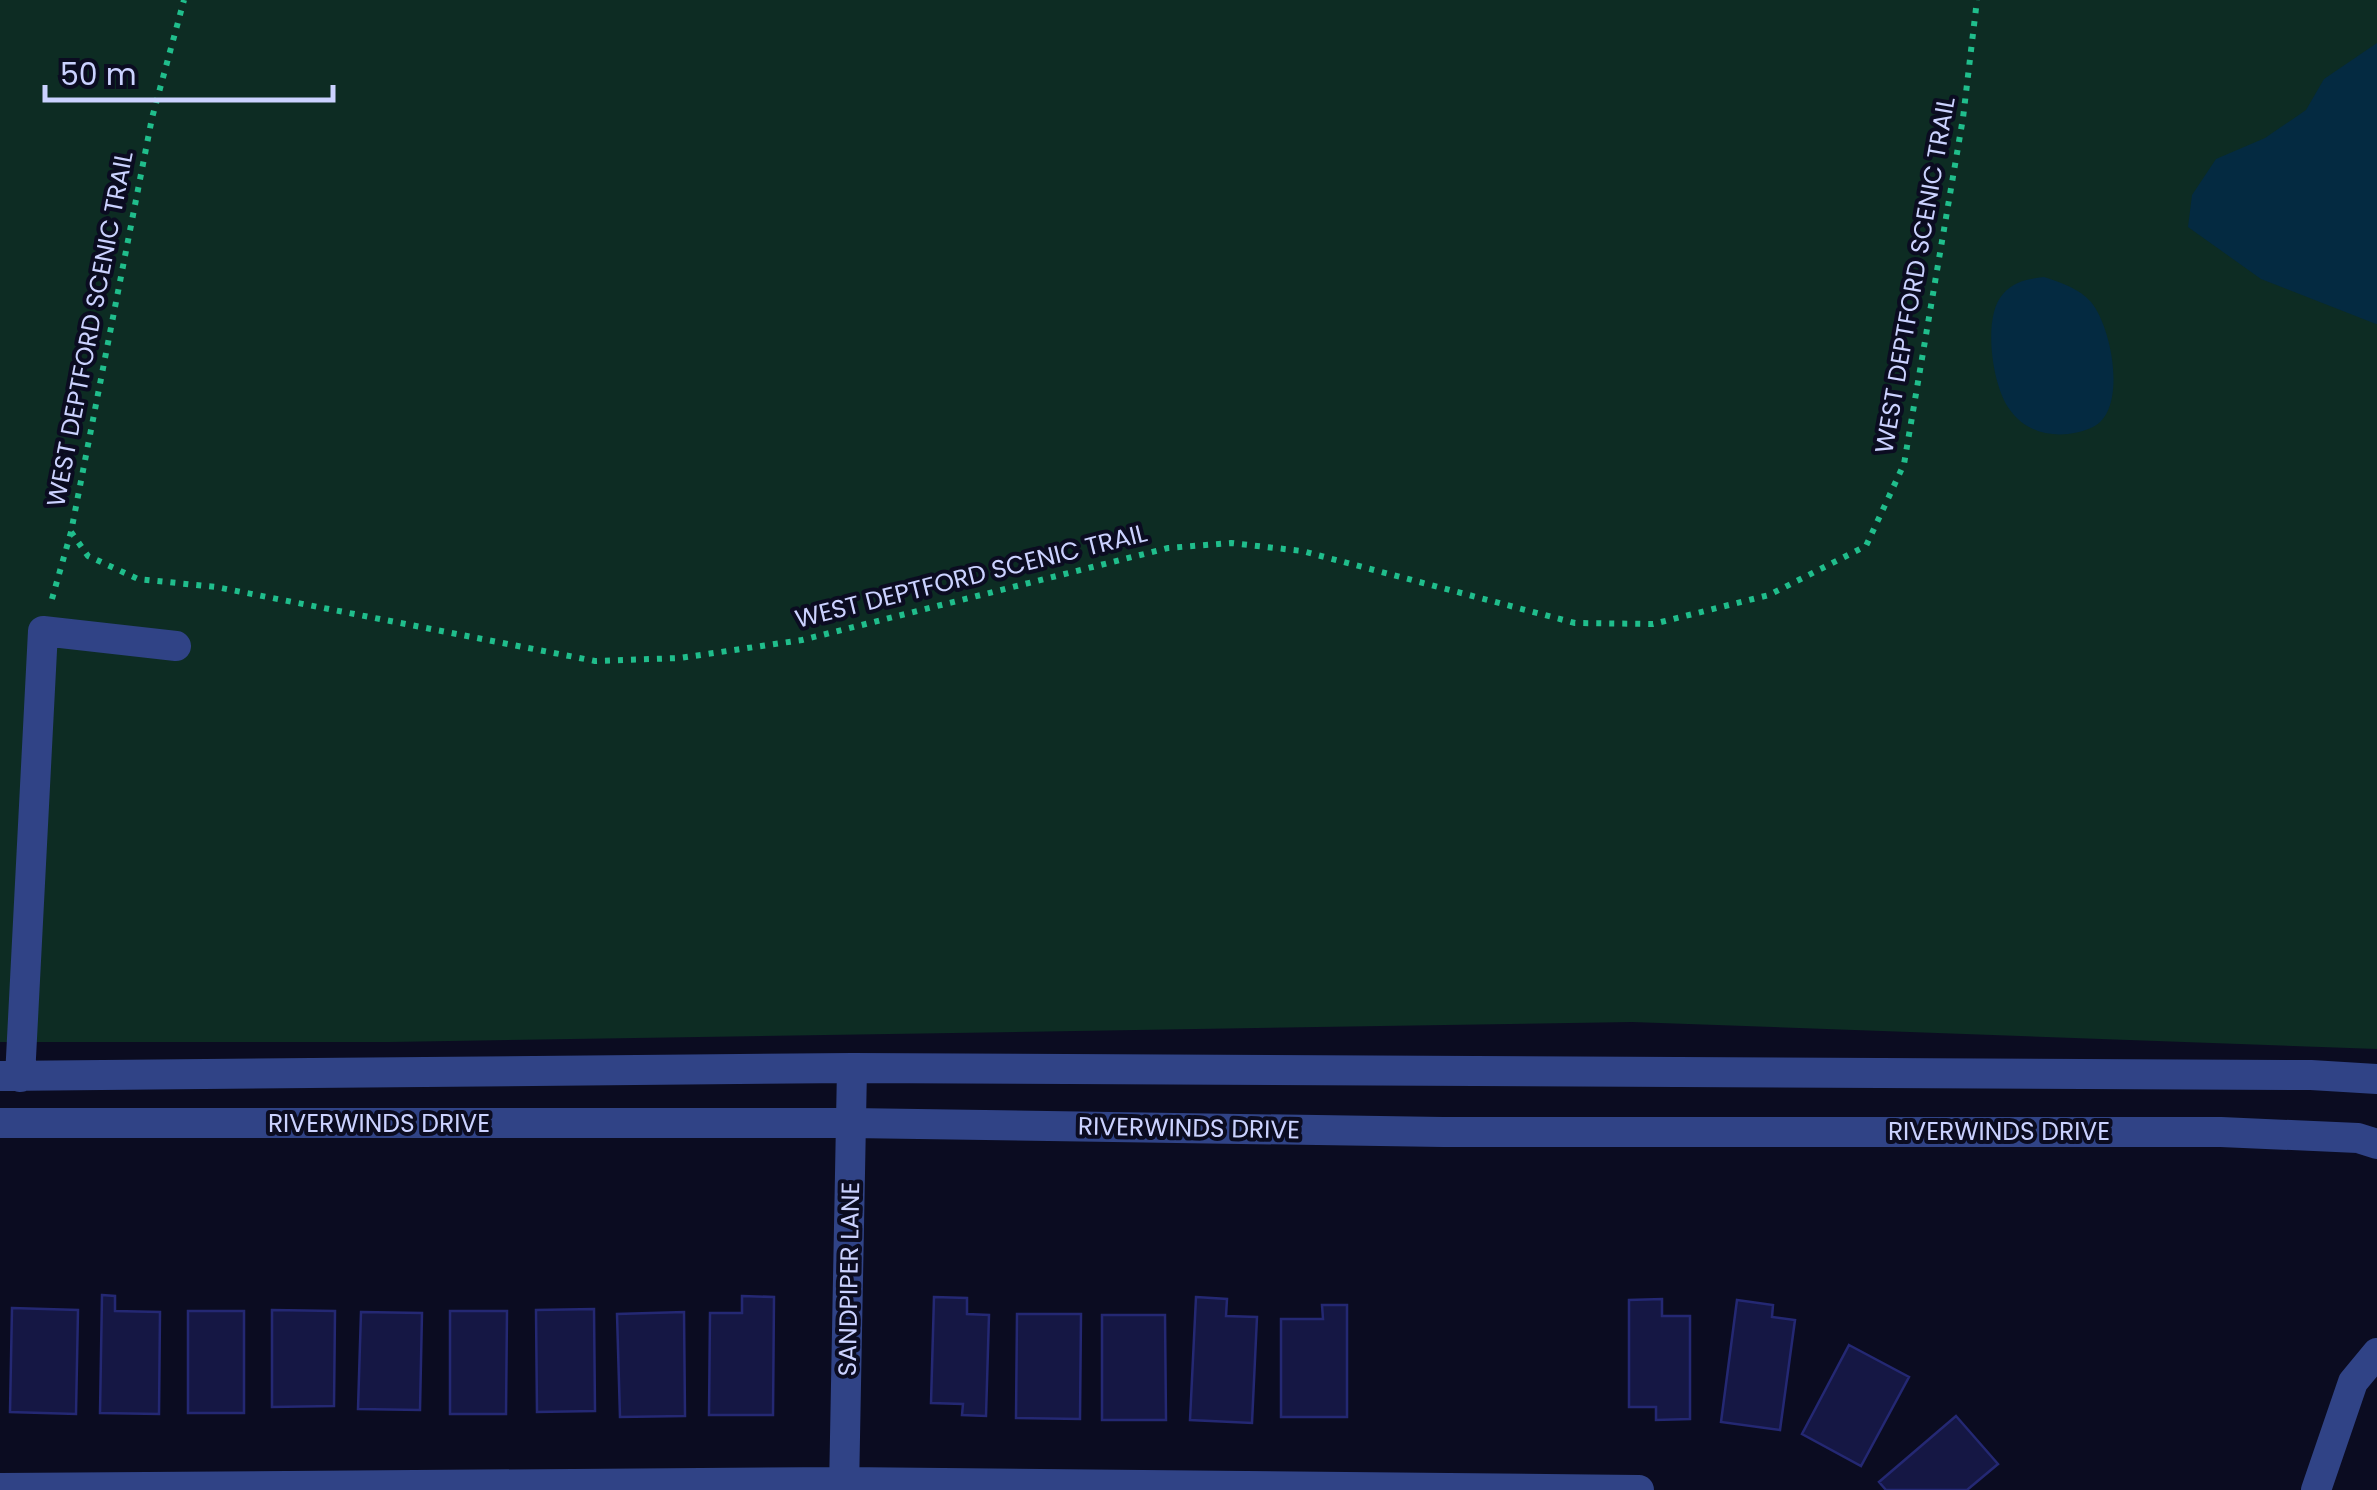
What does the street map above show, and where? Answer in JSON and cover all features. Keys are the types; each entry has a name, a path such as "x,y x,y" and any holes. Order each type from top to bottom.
{"street":[{"path":"10,1076 43,631 176,646"},
{"name":"RIVERWINDS DRIVE","path":"10,1076 852,1068 2212,1074 2377,1079"},
{"name":"SANDPIPER LANE","path":"844,1486 852,1068"},
{"name":"RIVERWINDS DRIVE","path":"0,1122 852,1122 1442,1132 2221,1132 2358,1138 2377,1144"},
{"path":"2316,1490 2377,1352"},
{"path":"0,1488 844,1486 1640,1490"}],"path":[{"name":"WEST DEPTFORD SCENIC TRAIL","path":"184,0 152,118 70,532 88,556 138,579 216,587 595,661 680,658 802,640 1168,548 1231,542 1302,551 1575,624 1654,624 1769,595 1866,546 1904,464 1963,118 1977,0"},
{"path":"43,631 70,532"}],"green space":[{"path":"0,0 2377,0 2377,1049 1632,1022 390,1042 0,1042"}],"water":[{"path":"2377,43 2376,324 2261,279 2188,227 2192,195 2216,159 2265,138 2306,110 2324,79"},
{"path":"2044,277 2076,290 2091,302 2110,348 2113,387 2104,418 2093,427 2071,434 2037,431 2018,419 2004,399 1994,369 1991,334 1997,304 2012,286"}],"building":[{"path":"102,1295 115,1296 115,1311 160,1312 159,1414 100,1413"},
{"path":"742,1296 774,1297 773,1415 709,1415 710,1313 742,1313"},
{"path":"934,1297 967,1298 967,1314 989,1315 986,1416 962,1415 963,1404 931,1403"},
{"path":"1196,1297 1227,1299 1226,1316 1257,1317 1252,1423 1190,1420"},
{"path":"1662,1299 1662,1316 1690,1316 1690,1419 1656,1420 1656,1407 1629,1407 1629,1300"},
{"path":"1737,1300 1773,1305 1772,1317 1795,1320 1780,1430 1721,1422"},
{"path":"1322,1305 1347,1305 1347,1417 1281,1417 1281,1319 1323,1319"},
{"path":"12,1308 78,1310 76,1414 10,1412"},
{"path":"594,1309 595,1411 537,1412 536,1310"},
{"path":"272,1310 335,1311 334,1406 272,1407"},
{"path":"188,1311 244,1311 244,1413 188,1413"},
{"path":"450,1311 507,1311 506,1414 450,1414"},
{"path":"361,1312 422,1313 420,1410 358,1409"},
{"path":"684,1312 685,1416 620,1417 617,1314"},
{"path":"1017,1314 1081,1314 1080,1419 1016,1418"},
{"path":"1102,1315 1165,1315 1166,1420 1102,1420"},
{"path":"1849,1345 1909,1377 1861,1466 1802,1434"},
{"path":"1956,1416 1998,1464 1967,1490 1886,1490 1879,1482"}]}
